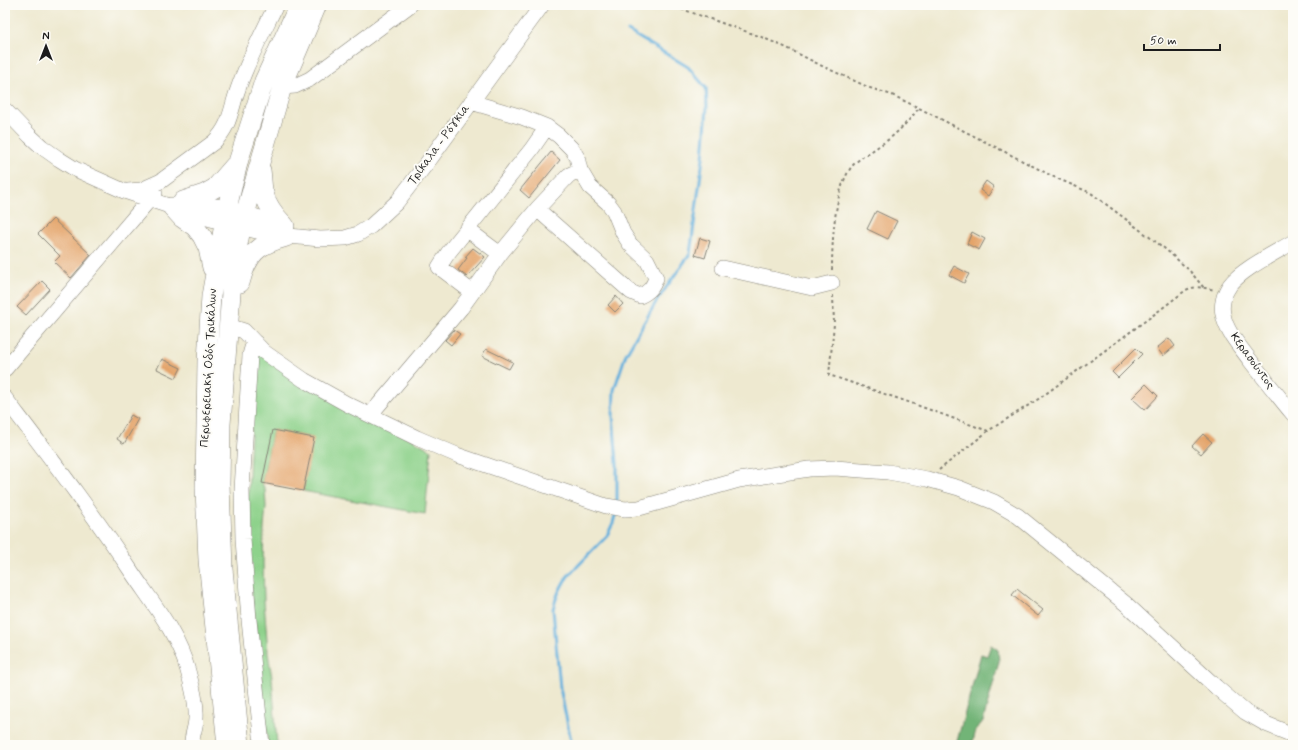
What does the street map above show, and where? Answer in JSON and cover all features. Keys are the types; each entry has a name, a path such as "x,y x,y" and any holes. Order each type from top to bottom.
{"main road":[{"name":"Περιφερειακή Οδός Τρικάλων","path":"240,745 223,569 220,484 221,424 228,322 234,267 234,218 239,159 264,82 299,5"},
{"name":"Περιφερειακή Οδός Τρικάλων","path":"226,745 208,560 205,488 207,361 214,277 234,218 260,166 282,87 317,5"},
{"path":"167,203 204,194 216,188 239,159"},
{"path":"228,322 243,272 252,255 261,247 286,231 269,206 263,190 260,166"},
{"path":"167,203 182,218 195,227 202,236 208,248 214,277"}],"street":[{"path":"124,191 141,190 161,181 214,142 225,130 238,89 276,5"},
{"path":"282,87 295,86 310,79 410,5"},
{"name":"Τρίκαλα - Ρόγκια","path":"5,110 42,147 59,159 80,171 124,191 307,237 334,239 345,238 358,234 371,226 401,196 430,159 542,5"},
{"path":"471,102 504,113 522,117 547,127 572,149 577,157 580,170 590,187 608,203 614,211 623,234 630,244 647,260 656,278 653,287 647,293 640,296 631,292 537,209"},
{"path":"472,292 439,267 448,253 531,150 547,127"},
{"path":"370,414 461,308 500,254 537,209 569,175 580,170"},
{"path":"5,369 167,203 158,190 161,181"},
{"path":"468,230 500,254"},
{"path":"1225,294 1229,286 1238,278 1293,242"},
{"path":"723,268 812,288 832,283"},
{"name":"Κερασούντος","path":"1225,294 1222,308 1223,315 1232,335 1276,395 1293,414"},
{"path":"228,322 244,331 264,352 280,364 304,380 347,404 417,438 457,455 606,506 625,509 650,506 739,480 809,468 876,470 927,479 959,488 980,496 1018,516 1126,604 1210,682 1245,712 1266,724 1293,735"},
{"path":"256,343 252,348 250,355 242,476 242,518 244,563 262,745"},
{"path":"5,398 83,501 164,618 175,637 188,670 195,703 196,719 192,745"}],"path":[{"path":"670,5 759,36 787,48 870,88 892,95 1056,178 1091,193 1164,248 1189,270 1204,288"},
{"path":"919,108 894,136 854,163 849,171 841,192 834,225 832,283 834,324 829,375 988,431"},
{"path":"927,479 988,431 1040,398 1152,316 1180,293 1191,287 1204,288 1225,294"}],"green space":[{"path":"255,351 431,450 425,514 303,491 313,438 273,430 262,483 265,490 266,507 263,563 268,653 272,678 277,745 268,745 246,539"},
{"path":"991,645 998,650 999,662 983,721 976,730 972,745 956,745 981,654 987,656"}],"building":[{"path":"551,152 560,160 529,198 520,190"},
{"path":"986,181 994,187 988,196 980,190"},
{"path":"876,211 897,221 888,239 867,229"},
{"path":"53,219 91,255 71,278 54,262 60,256 38,234"},
{"path":"972,232 985,239 979,250 967,244"},
{"path":"700,238 710,241 705,258 695,255"},
{"path":"473,248 485,257 467,277 458,270 467,258 465,257"},
{"path":"954,266 969,274 964,283 949,275"},
{"path":"42,281 50,289 26,315 17,307"},
{"path":"616,296 623,304 615,312 608,305"},
{"path":"454,330 460,334 451,345 445,340"},
{"path":"1169,338 1175,346 1163,356 1157,348"},
{"path":"1136,348 1142,354 1118,378 1112,372"},
{"path":"486,349 513,362 509,369 482,356"},
{"path":"162,359 181,368 176,378 157,369"},
{"path":"1146,384 1158,396 1145,410 1132,398"},
{"path":"131,415 138,419 124,444 117,439"},
{"path":"273,430 314,438 303,491 262,483"},
{"path":"1203,434 1212,442 1201,454 1192,446"},
{"path":"1017,589 1043,610 1038,616 1012,595"}],"waterway":[{"path":"617,503 617,463 613,416 614,390 626,354 656,302 690,254 703,158 707,107 706,88 688,67 628,31"},
{"path":"572,745 560,688 553,609 555,600 565,580 607,536 616,512"}]}
